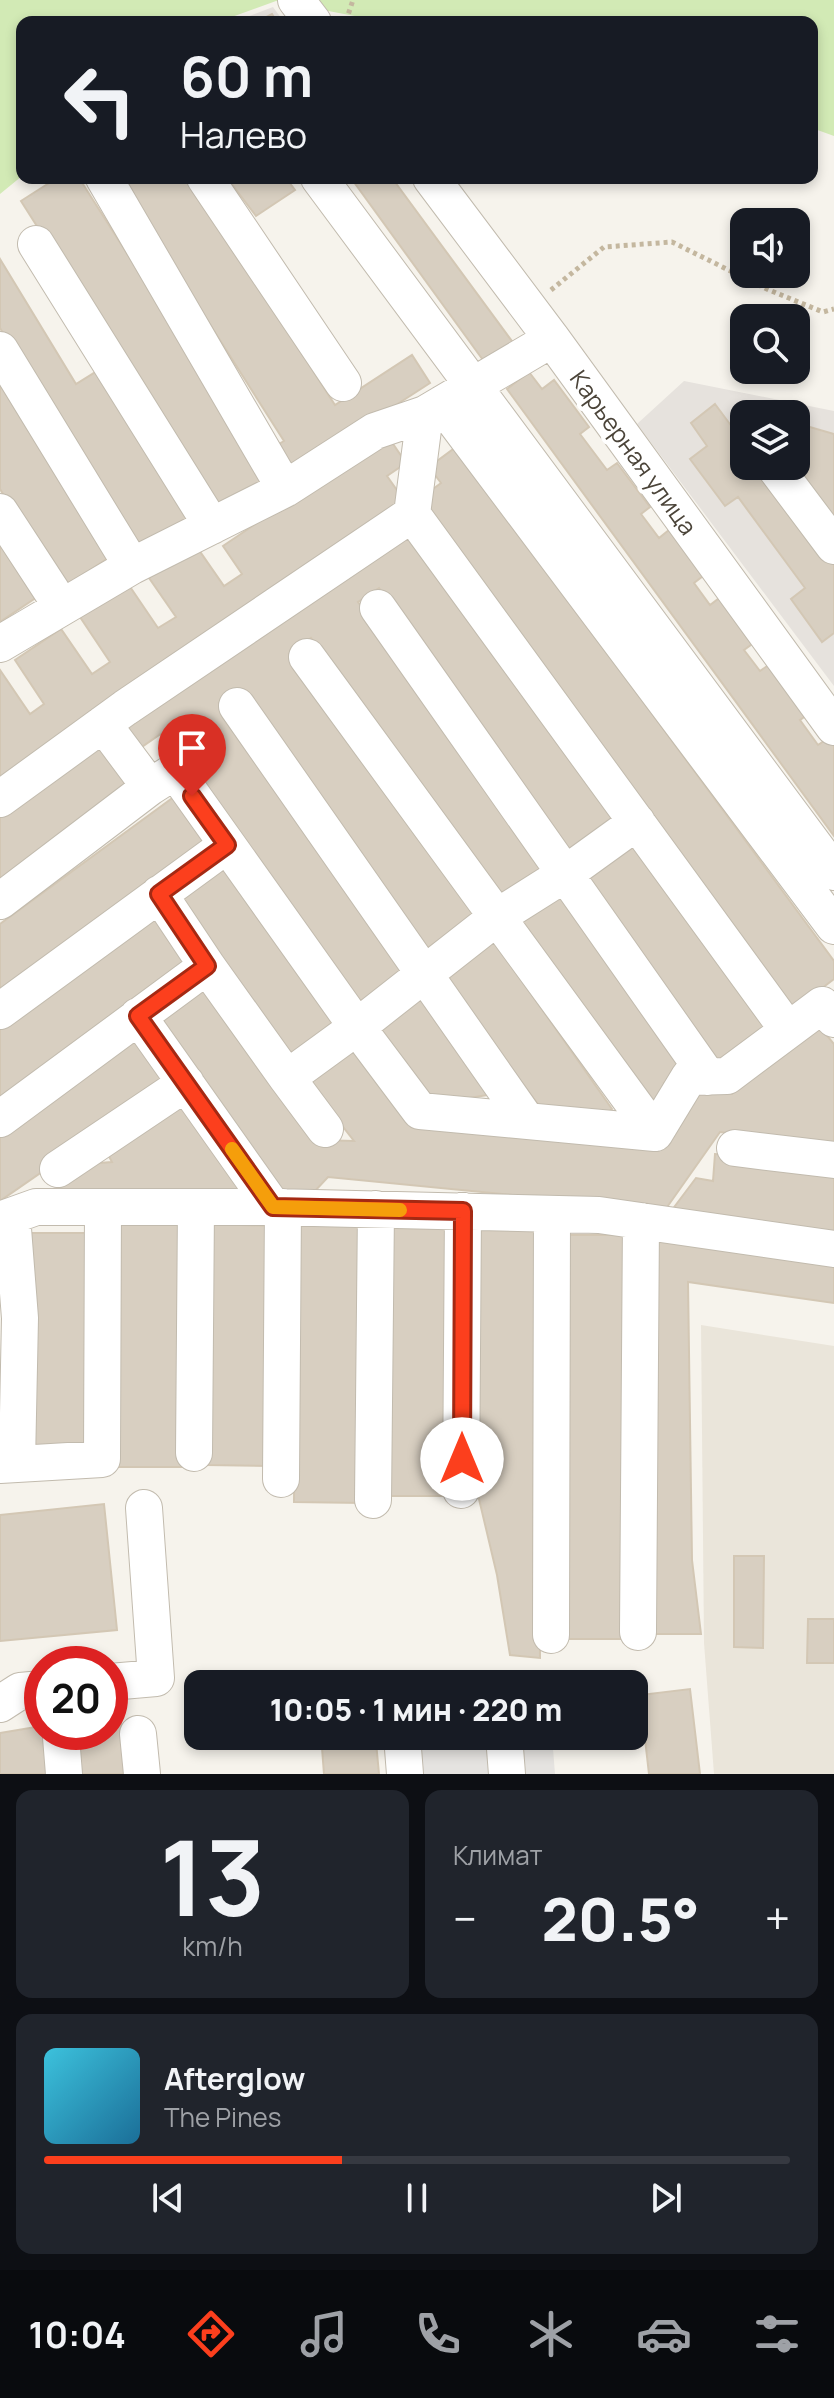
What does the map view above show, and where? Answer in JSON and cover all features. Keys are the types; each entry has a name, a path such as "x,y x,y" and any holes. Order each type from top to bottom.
{"lane":[{"path":"296,0 308,16"},
{"path":"107,184 285,489"},
{"path":"209,184 343,383"},
{"path":"323,184 834,872"},
{"name":"Карьерная улица","path":"435,184 834,727"},
{"path":"36,244 212,526"},
{"path":"0,644 132,566 285,489 375,431 433,409 552,339"},
{"path":"0,350 132,566"},
{"path":"0,799 103,724 412,514 433,409"},
{"path":"433,409 834,926"},
{"path":"784,480 834,546"},
{"path":"0,512 62,607"},
{"path":"412,514 788,1030"},
{"path":"378,608 708,1077"},
{"path":"307,657 655,1133"},
{"path":"237,706 527,1121"},
{"path":"103,724 150,787"},
{"path":"0,901 175,771 420,1111 655,1133"},
{"path":"287,1078 497,917 565,874 637,822"},
{"path":"0,1011 227,845"},
{"path":"159,894 325,1129"},
{"path":"0,1119 207,966"},
{"path":"655,1133 689,1077 727,1076 822,1005 834,1019"},
{"path":"138,1016 278,1207 281,1479"},
{"path":"58,1169 186,1083"},
{"path":"735,1148 834,1160"},
{"path":"103,1207 102,1459 9,1463 20,1318 6,1218 36,1207 103,1207 278,1207 599,1215 834,1249"},
{"path":"194,1453 196,1207"},
{"path":"373,1500 376,1209"},
{"path":"461,1490 463,1211"},
{"path":"551,1635 552,1214"},
{"path":"638,1632 641,1221"},
{"path":"128,1680 156,1678 144,1508"},
{"path":"0,1704 24,1691"},
{"path":"138,1734 142,1774"},
{"path":"62,1750 64,1774"},
{"path":"403,1750 405,1774"},
{"path":"505,1750 507,1774"}],"path":[{"path":"530,311 566,276 604,247 672,242 796,301 823,312 834,309"}],"shaded area":[{"path":"273,7 280,16 250,16"},
{"path":"684,381 779,400 730,400 730,480 810,480 810,406 834,411 834,686 637,424"},
{"path":"701,1325 834,1346 834,1774 714,1774 704,1643"},
{"path":"395,1750 553,1750 555,1774 398,1774"}],"green space":[{"path":"0,0 834,0 834,136 818,130 818,16 355,16 276,1 235,16 16,16 16,181 0,194"}],"building":[{"path":"48,184 83,184 270,478 218,511 21,201"},
{"path":"121,184 194,184 335,405 412,355 430,383 289,474 272,448 284,441"},
{"path":"232,184 290,184 295,190 256,216"},
{"path":"355,184 396,184 517,348 488,367"},
{"path":"0,259 76,384 102,368 195,520 139,555 0,328"},
{"path":"0,372 116,553 62,588 0,489"},
{"path":"529,372 542,389 554,380 589,427 580,434 607,470 617,463 650,507 641,514 659,538 669,530 703,576 694,583 710,605 722,596 755,642 744,650 760,671 773,662 810,713 800,720 818,745 830,737 834,743 834,836 507,389"},
{"path":"715,404 730,424 730,480 771,480 834,564 834,633 822,642 791,599 805,588 738,497 725,506 690,459 707,446 691,423"},
{"path":"810,427 834,434 834,525 805,480 810,480"},
{"path":"387,435 406,463 387,476 406,503 0,780 0,670 30,714 44,704 15,660 61,629 92,674 110,662 78,614 126,581 158,628 176,617 147,575 194,543 224,586 242,574 223,546"},
{"path":"456,447 834,961 834,979 792,1011 417,501 441,483 429,467"},
{"path":"409,523 619,819 569,855 379,588 358,602 548,868 499,903 311,638 289,654 474,915 425,950 240,689 219,703 408,968 358,1003 165,731 133,753 118,731"},
{"path":"0,528 43,593 0,622"},
{"path":"106,738 137,784 0,887 0,815"},
{"path":"178,794 209,838 0,992 0,924"},
{"path":"634,845 764,1027 717,1061 587,879"},
{"path":"226,862 337,1022 287,1058 176,898"},
{"path":"561,891 685,1068 664,1083 670,1092 646,1110 515,923"},
{"path":"154,915 189,963 0,1099 0,1026"},
{"path":"492,938 612,1109 590,1124 546,1115 440,974"},
{"path":"203,984 316,1140 354,1141 308,1082 358,1043 409,1119 659,1148 700,1085 732,1094 819,1026 834,1044 834,1144 720,1132 665,1210 328,1177 315,1191 273,1190 154,1020"},
{"path":"420,996 494,1094 431,1104 375,1029"},
{"path":"135,1034 166,1086 0,1201 0,1128"},
{"path":"183,1103 255,1191 62,1199 60,1177 73,1165 112,1162 104,1147"},
{"path":"715,1154 834,1169 834,1236 669,1214 696,1178 713,1181"},
{"path":"453,1218 450,1496 388,1496 386,1221"},
{"path":"117,1220 183,1221 182,1467 116,1467"},
{"path":"296,1220 365,1220 363,1503 294,1502"},
{"path":"539,1223 540,1658 510,1655 497,1575 474,1478 473,1225"},
{"path":"213,1224 275,1226 269,1466 207,1465"},
{"path":"27,1233 91,1233 92,1448 28,1448"},
{"path":"568,1235 628,1235 625,1639 565,1639"},
{"path":"654,1240 834,1254 834,1303 688,1282 692,1560 701,1634 651,1634"},
{"path":"104,1504 117,1630 0,1641 0,1515"},
{"path":"734,1556 764,1556 763,1648 734,1647"},
{"path":"808,1619 834,1619 834,1663 807,1663"},
{"path":"690,1689 700,1774 649,1774 646,1750 648,1694"},
{"path":"24,1729 24,1750 51,1750 53,1774 0,1774 0,1733"},
{"path":"73,1750 124,1750 126,1774 75,1774"},
{"path":"322,1750 377,1750 379,1774 324,1774"}],"slow traffic":[{"path":"232,1149 273,1207 400,1210"}],"route":[{"path":"192,796 227,845 159,894 207,966 138,1016 273,1207 463,1211 462,1459"}]}
